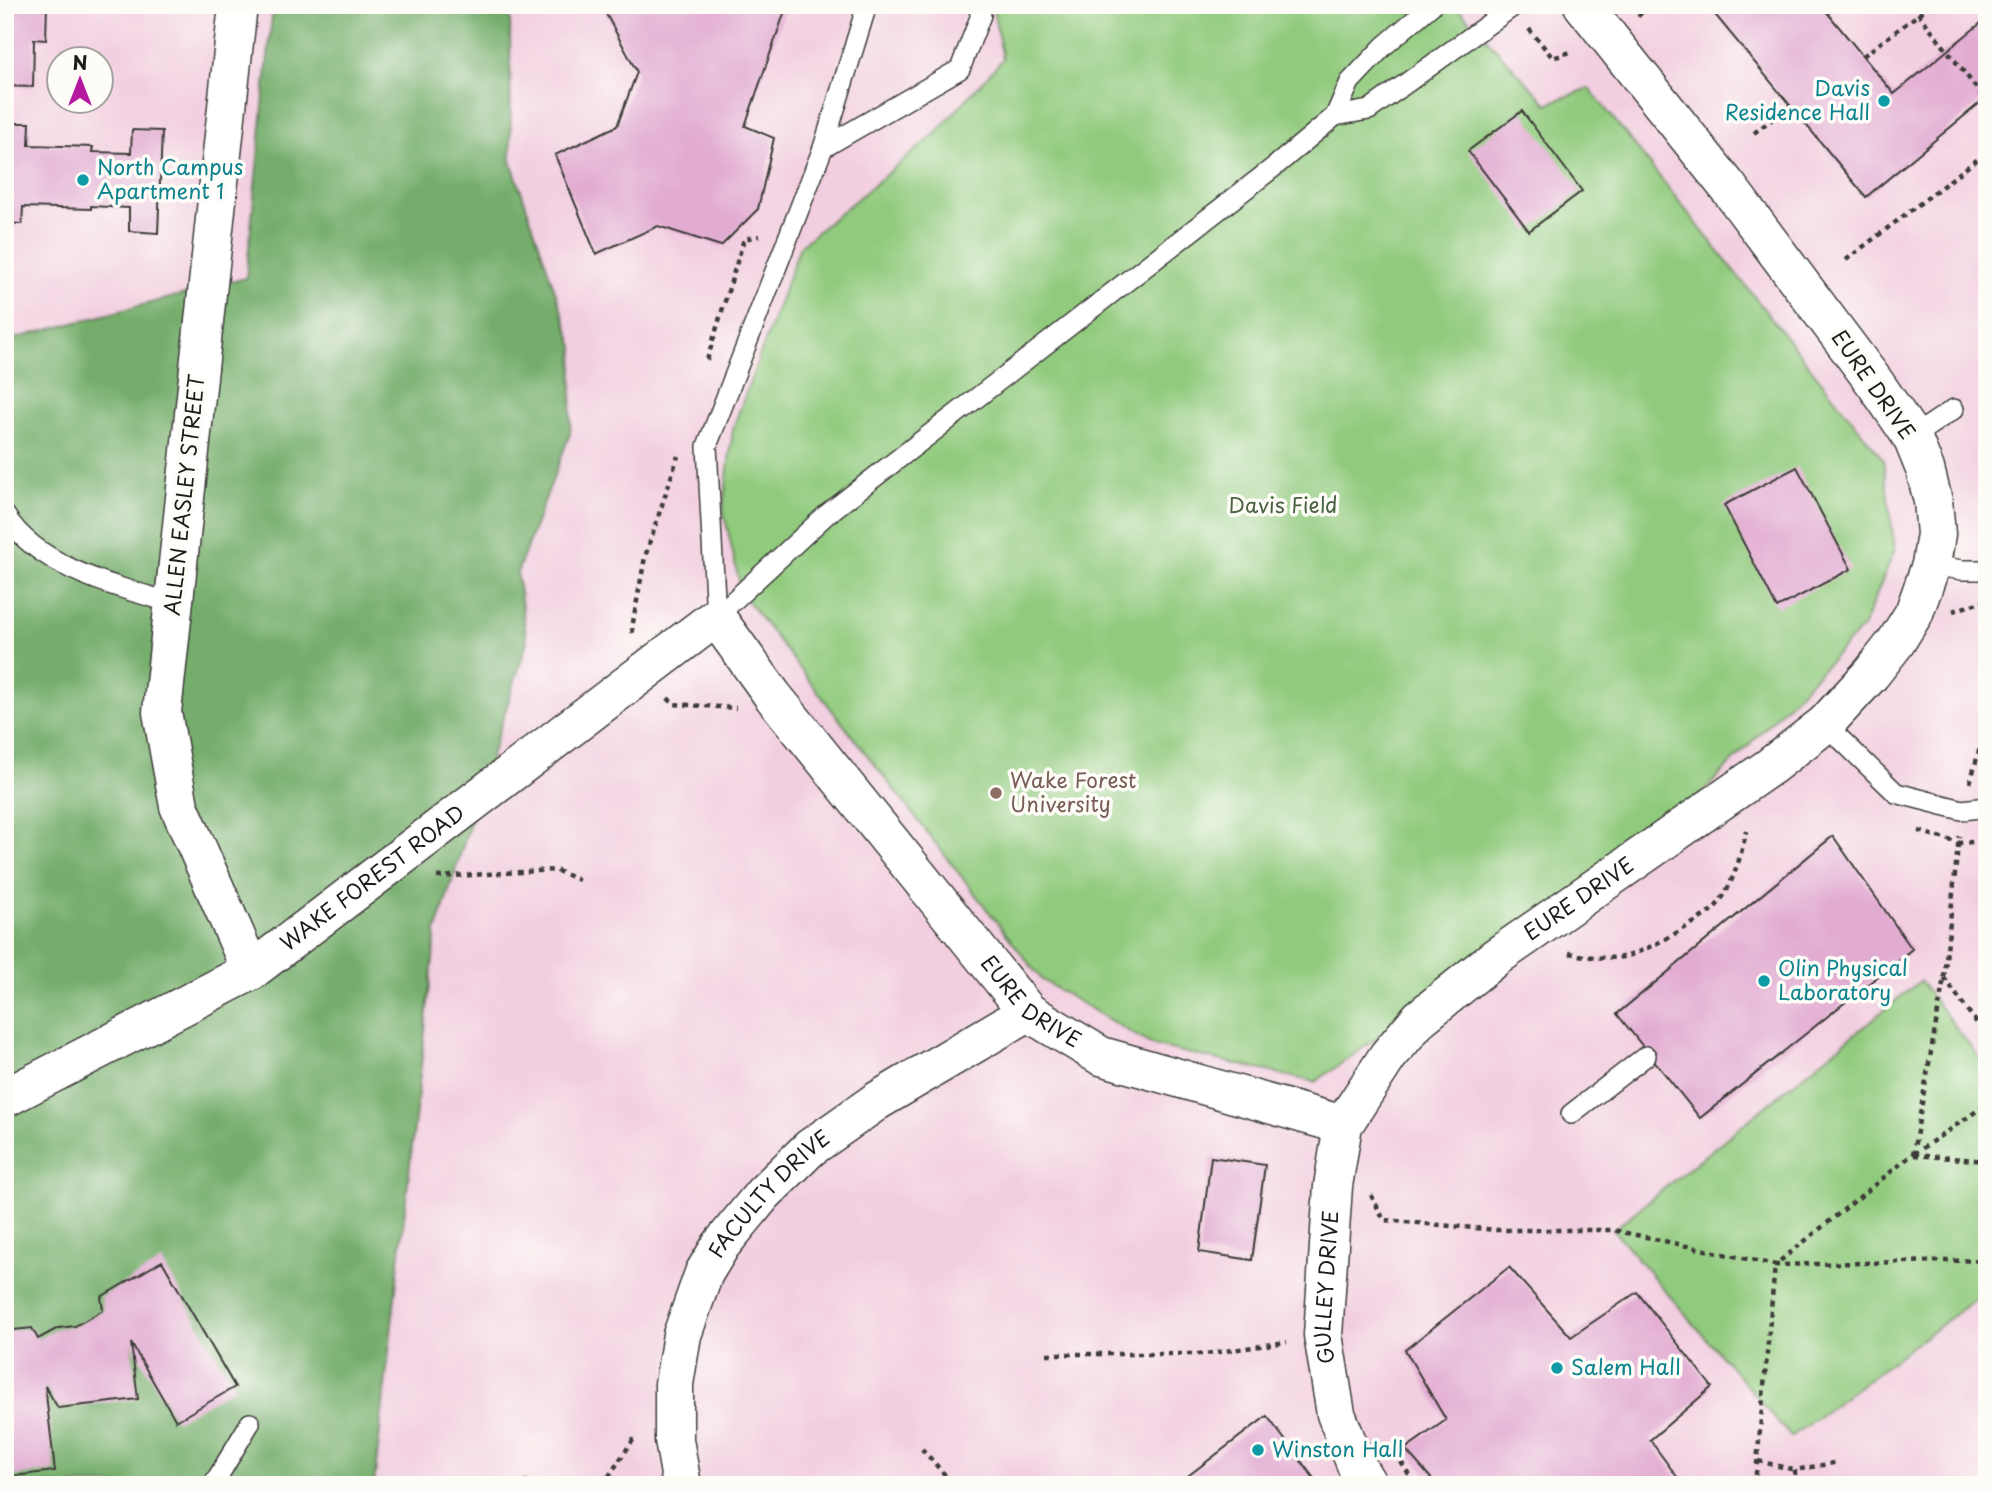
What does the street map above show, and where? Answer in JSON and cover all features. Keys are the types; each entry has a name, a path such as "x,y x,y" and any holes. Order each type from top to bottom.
{"street":[{"name":"ALLEN EASLEY STREET","path":"238,5 162,712 179,806 251,971"},
{"name":"EURE DRIVE","path":"716,617 773,696 1028,1012 1101,1056 1343,1125 1388,1056 1420,1018 1496,957 1771,766 1825,724 1896,642 1914,613 1931,565 1936,534 1933,501 1925,468 1912,437 1875,383 1727,187 1583,5"},
{"name":"WAKE FOREST ROAD","path":"5,1098 251,971 716,617"},
{"name":"FACULTY DRIVE","path":"682,1485 674,1440 674,1384 680,1347 704,1273 721,1245 763,1194 810,1148 877,1101 1028,1012"},
{"name":"GULLEY DRIVE","path":"1343,1125 1336,1165 1323,1335 1336,1414 1357,1467 1368,1485"}],"lane":[{"path":"716,617 707,446 823,148 867,5"},
{"path":"823,148 960,69 981,15 977,5"},
{"path":"716,617 826,515 1263,176 1335,116 1350,82 1384,46 1432,5"},
{"path":"1335,116 1369,110 1515,5"},
{"path":"1912,437 1954,409"},
{"path":"5,515 16,532 62,564 112,586 173,603"},
{"path":"1931,565 1962,570 1987,570"},
{"path":"1825,724 1896,793 1962,810 1987,807"},
{"path":"1571,1114 1646,1056"},
{"path":"212,1485 250,1423"}],"path":[{"path":"1912,5 1987,102"},
{"path":"1863,56 1931,5"},
{"path":"1754,133 1790,106"},
{"path":"1846,260 1987,152"},
{"path":"1914,829 1959,843 1987,841"},
{"path":"1563,951 1588,957 1625,957 1671,936 1716,907 1742,857 1746,830"},
{"path":"1913,1154 1944,978 1959,843"},
{"path":"394,862 428,877 555,870 579,880"},
{"path":"1944,978 1987,1037"},
{"path":"1755,1485 1775,1265 1913,1154 1987,1104"},
{"path":"1913,1154 1987,1161"},
{"path":"1336,1165 1354,1164 1384,1220 1496,1230 1613,1230 1775,1265 1987,1260"},
{"path":"1047,1354 1205,1354 1323,1335"},
{"path":"603,1485 632,1440 674,1440"},
{"path":"922,1449 954,1485"},
{"path":"1398,1458 1416,1485"},
{"path":"1758,1461 1795,1470 1839,1462"},
{"path":"1795,1470 1795,1485"}],"shaded area":[{"name":"Wake Forest University","path":"5,5 1987,5 1987,1485 5,1485"}],"green space":[{"path":"273,5 510,5 511,161 574,347 570,434 517,573 527,642 436,932 374,1485 5,1485 5,341 246,278"},
{"name":"Davis Field","path":"992,5 1455,5 1547,104 1589,88 1883,459 1895,549 1863,627 1703,792 1428,1002 1315,1082 1152,1045 1042,980 742,594 723,509 733,428 800,246 934,135 1003,59"},
{"path":"1920,981 1987,1068 1987,1290 1791,1437 1613,1230"}],"building":[{"path":"5,5 47,5 46,40 34,39 33,87 5,86"},
{"path":"612,5 787,5 745,126 774,138 758,209 721,246 658,226 596,254 555,155 617,126 637,72 604,10"},
{"name":"Davis Residence Hall","path":"1720,5 1821,5 1894,94 1987,18 1987,97 1866,197 1712,11"},
{"path":"1522,111 1582,191 1529,231 1468,151"},
{"name":"North Campus Apartment 1","path":"5,123 30,123 29,145 93,147 92,152 131,153 132,130 162,131 158,233 129,231 129,208 23,207 22,224 5,223"},
{"path":"1797,467 1851,569 1777,608 1724,505"},
{"name":"Olin Physical Laboratory","path":"1833,836 1912,949 1700,1118 1617,1014"},
{"path":"1211,1157 1265,1165 1252,1260 1199,1252"},
{"path":"162,1261 235,1387 176,1421 131,1343 138,1399 58,1408 45,1386 55,1471 5,1477 5,1331 32,1328 38,1339 58,1328 75,1326 103,1310 101,1297"},
{"name":"Salem Hall","path":"1509,1267 1571,1337 1637,1292 1712,1387 1650,1440 1683,1485 1437,1485 1405,1449 1446,1420 1405,1350"},
{"name":"Winston Hall","path":"1267,1416 1319,1485 1176,1485"}],"place":[{"name":"Davis Residence Hall","path":"1884,101"},
{"name":"North Campus Apartment 1","path":"83,180"},
{"name":"Wake Forest University","path":"996,793"},
{"name":"Olin Physical Laboratory","path":"1764,981"},
{"name":"Salem Hall","path":"1557,1368"},
{"name":"Winston Hall","path":"1258,1450"}]}
